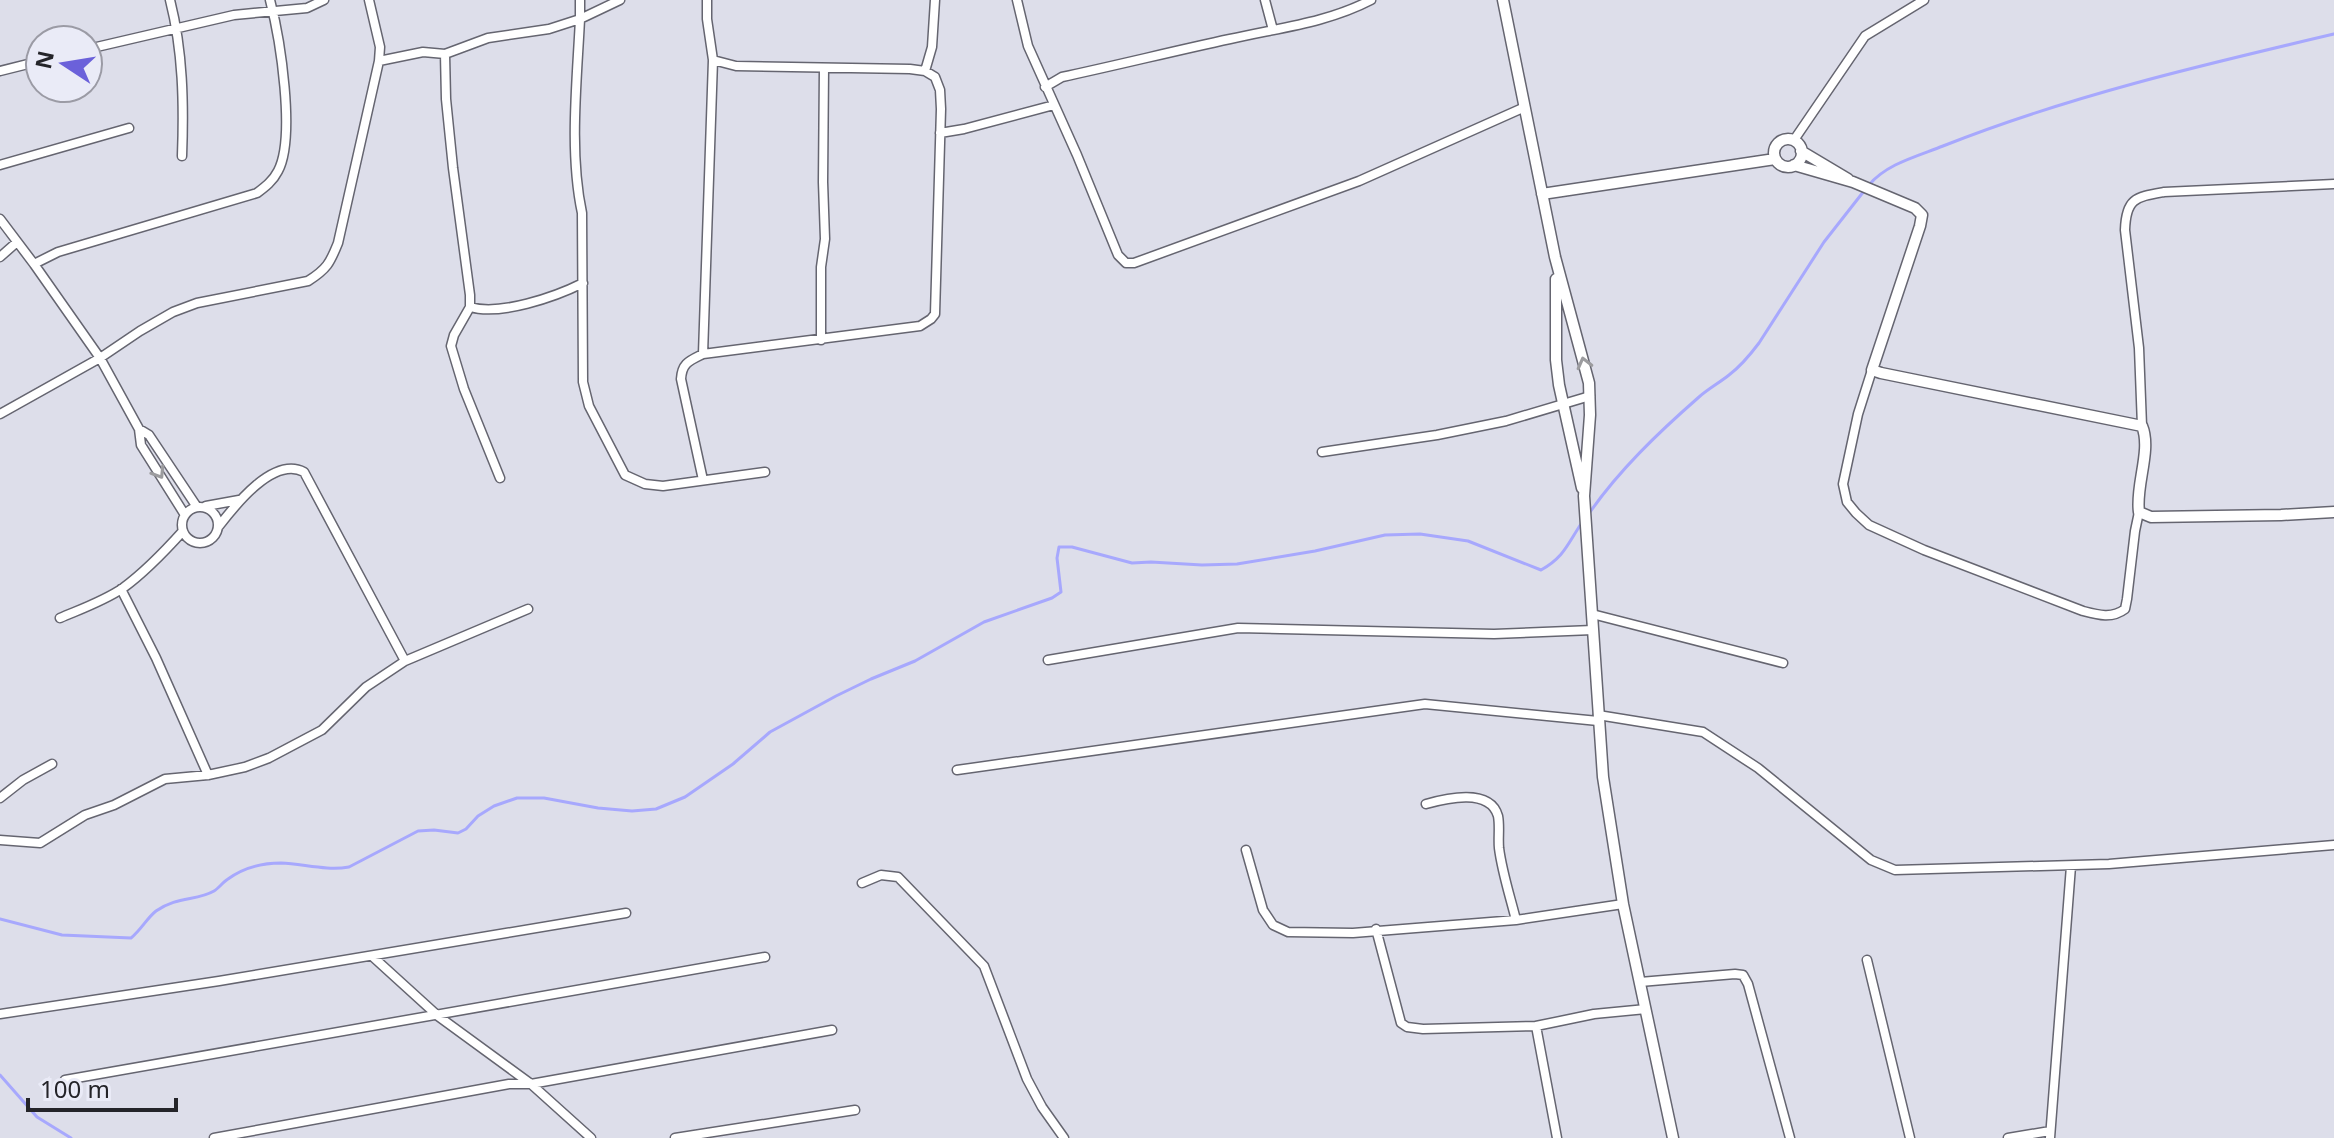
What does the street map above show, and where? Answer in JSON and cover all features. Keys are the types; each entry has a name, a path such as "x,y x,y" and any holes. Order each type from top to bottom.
{"street":[{"path":"170,0 177,27 184,106 182,156"},
{"path":"34,264 58,252 257,193 270,183 279,170 284,152 287,118 270,0"},
{"path":"104,45 253,12 307,8 324,0"},
{"path":"0,414 100,358 173,312 208,301 308,281 323,271 338,243 379,61 380,47 369,0"},
{"path":"580,0 577,188 582,213 583,382 589,406 625,475 645,484 663,486 765,472"},
{"path":"379,61 423,52 445,54 488,38 549,29 580,19 620,0"},
{"path":"703,354 713,60 707,0"},
{"path":"925,71 932,47 935,0"},
{"path":"1017,0 1028,46 1118,255 1126,263 1134,263 1359,181 1525,107"},
{"path":"1265,0 1273,30"},
{"path":"1045,87 1062,77 1316,21 1357,8 1371,0"},
{"path":"1503,0 1555,257 1587,375 1590,396 1584,496 1604,789 1623,904 1673,1138"},
{"path":"1794,140 1865,36 1924,0"},
{"path":"445,54 446,99 470,307 451,346 464,389 500,478"},
{"path":"703,480 681,379 685,362 703,354 920,326 935,314 940,133 940,90 935,77 925,71 736,66 713,60"},
{"path":"0,71 24,65"},
{"path":"821,340 821,267 825,239 824,68"},
{"path":"940,133 1054,105"},
{"path":"0,165 129,128"},
{"path":"1794,140 1785,139 1778,143 1774,151 1775,159 1781,165 1794,165 1853,182 1915,208 1922,215 1858,414 1843,484 1847,502 1869,525 1924,550 2098,615 2117,615 2125,609 2139,512 2137,499 2145,439 2139,348 2125,230 2131,202 2140,196 2164,192 2334,184"},
{"path":"1794,140 1801,151 1853,182"},
{"path":"1794,165 1800,159 1801,151"},
{"path":"1542,194 1775,159"},
{"path":"0,219 100,358 139,429 141,445 185,515"},
{"path":"0,257 17,242"},
{"path":"1555,257 1556,360 1562,405 1584,496"},
{"path":"470,307 490,311 555,297 583,283"},
{"path":"1872,370 2142,426"},
{"path":"1322,452 1506,421 1590,396"},
{"path":"139,429 149,435 199,507 208,508 216,515 219,526 211,540 168,548"},
{"path":"219,526 240,500 273,473 290,467 304,472 405,661"},
{"path":"195,543 183,531 185,515 199,507 240,500"},
{"path":"2139,512 2151,517 2334,512"},
{"path":"60,618 121,589 183,531"},
{"path":"121,589 156,658 208,775"},
{"path":"0,840 40,843 85,815 114,805 155,783 245,767 269,758 322,730 366,687 405,661 528,609"},
{"path":"1592,614 1783,663"},
{"path":"1048,660 1238,628 1494,634 1593,630"},
{"path":"957,770 1425,704 1598,718 1703,732 1758,768 1871,860 1895,870 2124,863 2334,845"},
{"path":"0,798 23,780 52,764"},
{"path":"1426,804 1447,798 1480,798 1491,804 1498,816 1498,846 1516,920"},
{"path":"1246,850 1263,910 1273,925 1288,932 1353,933 1516,920 1623,904"},
{"path":"2008,1138 2050,1135 2071,866"},
{"path":"862,883 881,875 898,877 984,966 1027,1079 1064,1138"},
{"path":"0,1014 626,913"},
{"path":"1376,929 1401,1023 1407,1027 1536,1026 1594,1014 1646,1009"},
{"path":"372,956 438,1016 531,1084 591,1138"},
{"path":"65,1080 765,957"},
{"path":"1867,960 1910,1138"},
{"path":"1640,982 1743,975 1790,1138"},
{"path":"1536,1026 1557,1138"},
{"path":"214,1138 509,1084 531,1084 832,1030"},
{"path":"675,1138 855,1110"}],"waterway":[{"path":"1869,185 1884,171 1903,161 2039,112 2186,70 2334,34"},
{"path":"1588,515 1612,483 1654,438 1749,356 1824,242 1864,191"},
{"path":"0,919 62,935 131,938 164,906 216,890 226,880 246,869 281,863 323,868 349,867 418,831 458,833 494,806 517,798 544,798 632,811 656,809 685,797 733,764 770,732 836,696 915,661 984,622 1052,598 1061,592 1057,558 1059,547 1072,547 1132,563 1237,564 1385,535 1420,534 1468,541 1541,570 1560,555 1581,524"},
{"path":"0,1075 37,1117 71,1138"}]}
